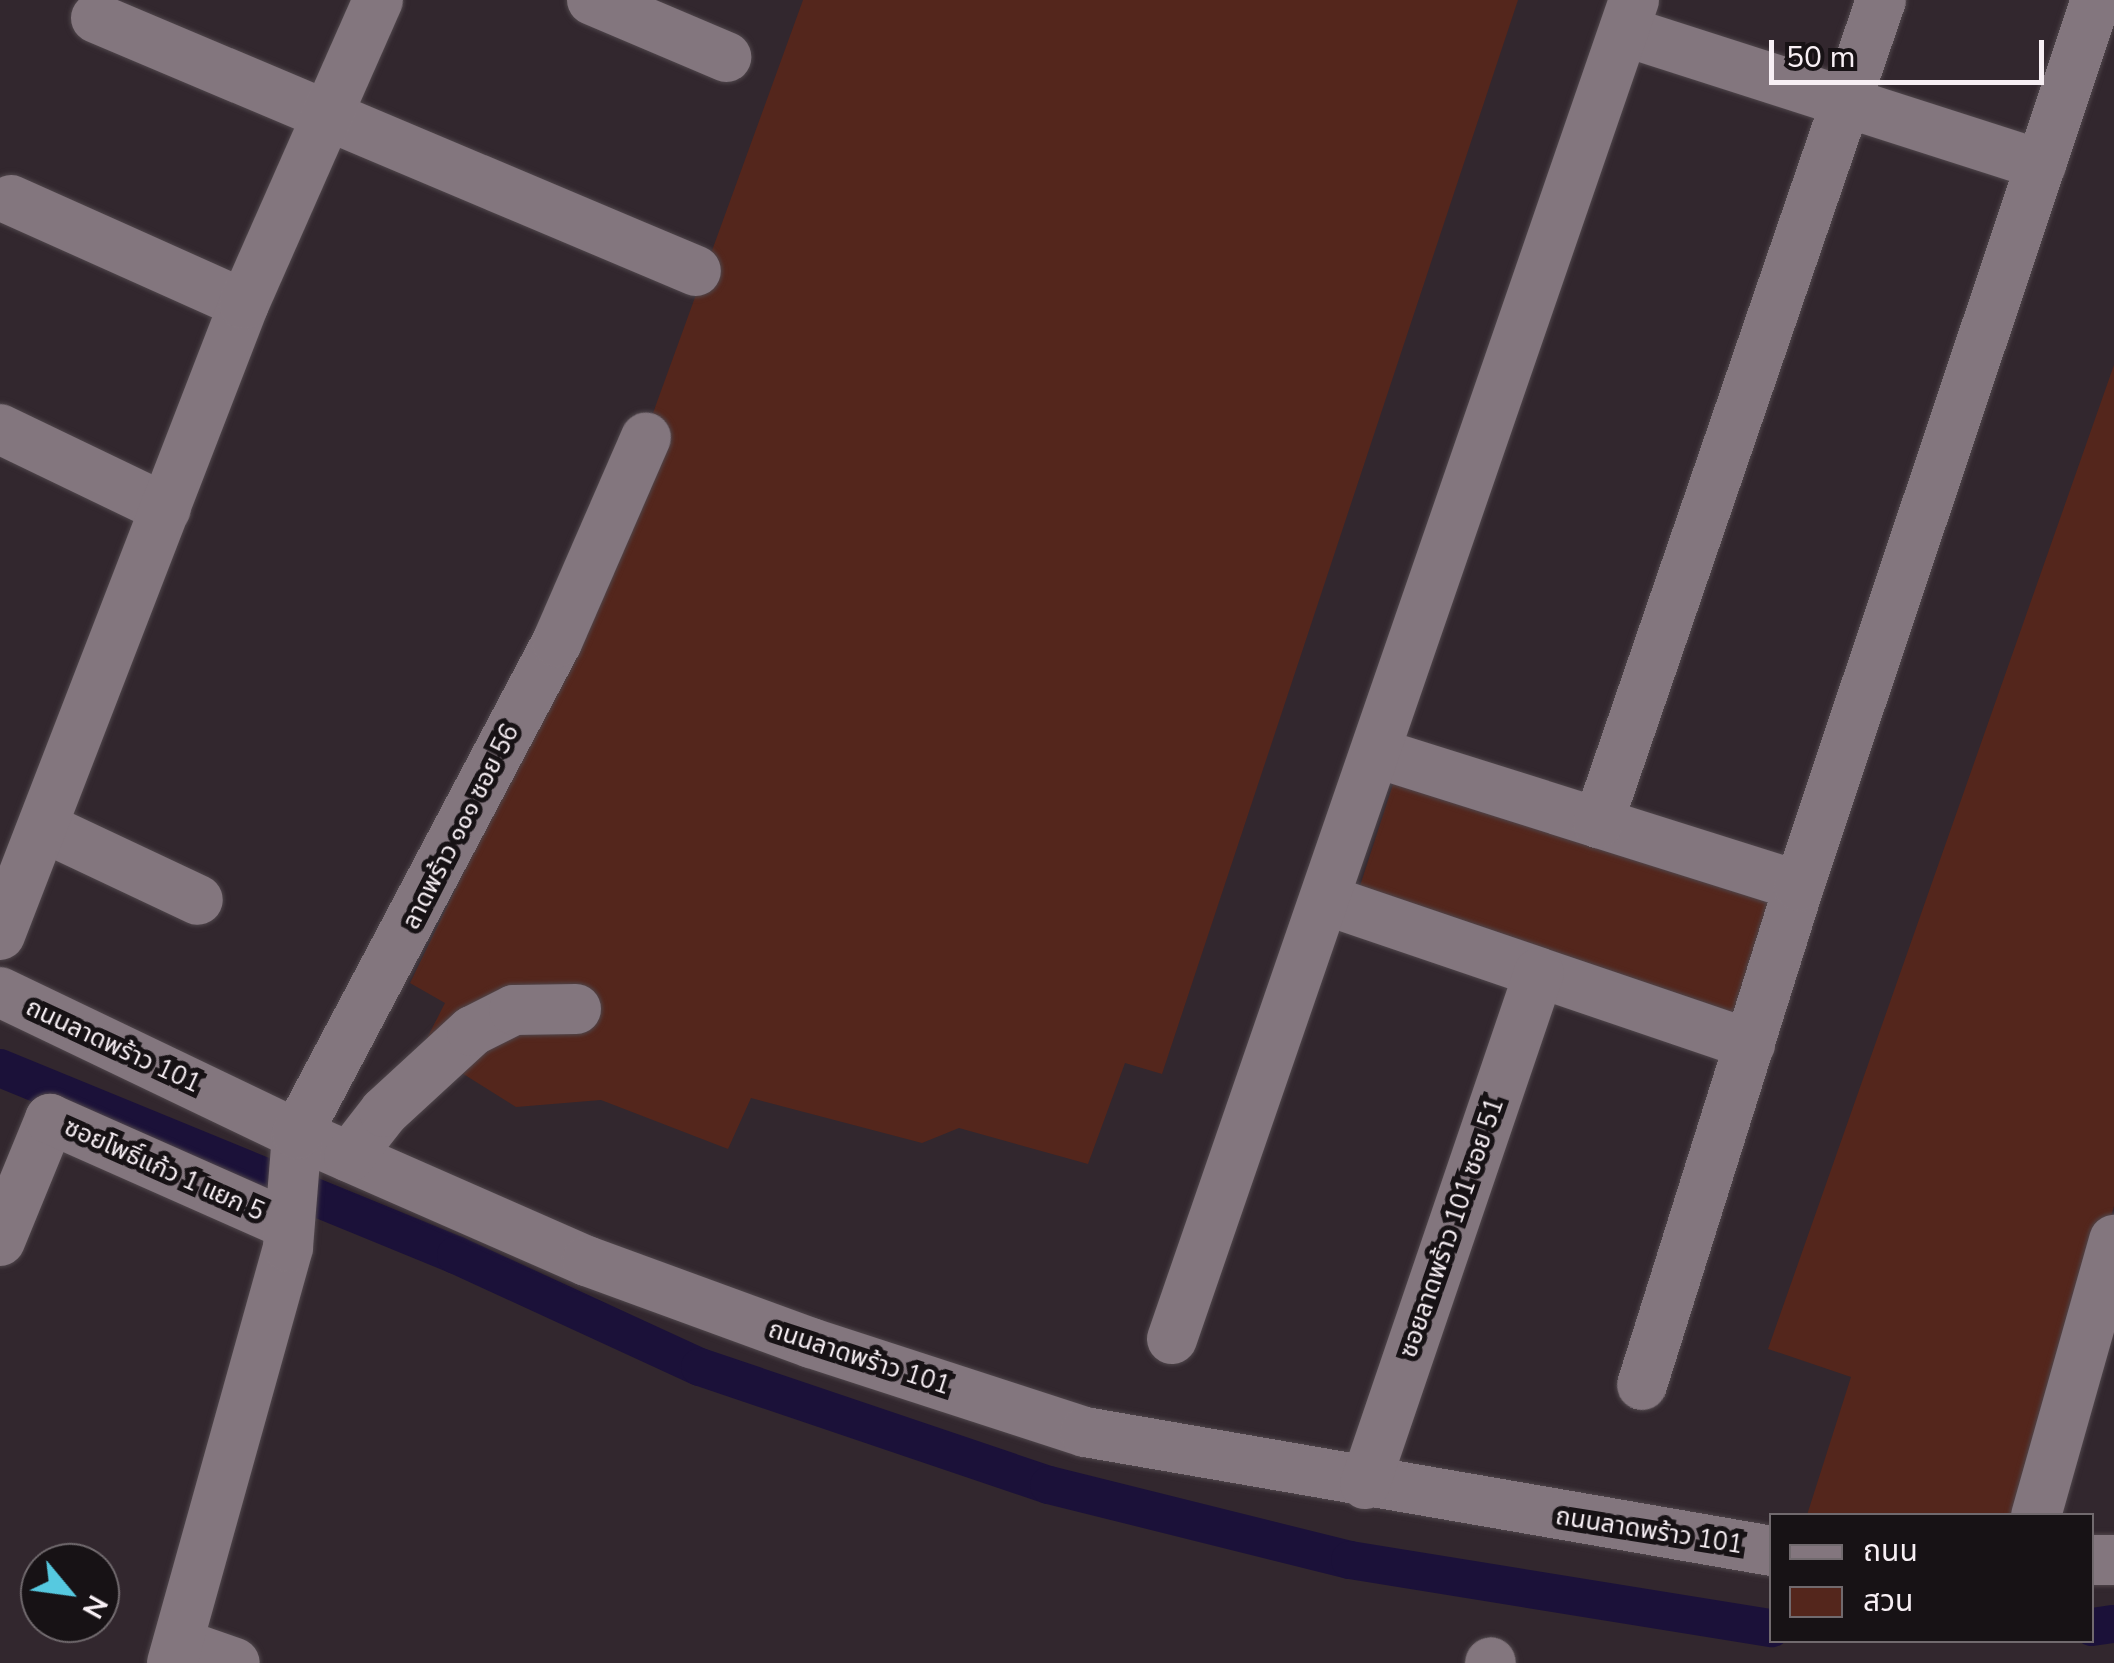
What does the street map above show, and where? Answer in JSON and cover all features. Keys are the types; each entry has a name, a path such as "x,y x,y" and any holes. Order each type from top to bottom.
{"street":[{"path":"0,935 244,304 378,0"},
{"path":"592,0 726,57"},
{"path":"1598,822 1881,0"},
{"path":"1642,1385 1799,886 2096,0"},
{"path":"1172,1338 1629,15 1846,102 2041,165"},
{"path":"96,18 696,272"},
{"path":"11,200 244,304"},
{"path":"0,429 166,509"},
{"name":"ลาดพร้าว ๑๐๑ ซอย 56","path":"175,1653 290,1221 296,1149 557,642 646,437"},
{"path":"1376,753 1799,886"},
{"path":"42,827 198,900"},
{"path":"1326,900 1750,1044"},
{"name":"ซอยลาดพร้าว 101 ซอย 51","path":"1365,1484 1539,972"},
{"name":"ถนนลาดพร้าว 101","path":"0,992 296,1149 350,1157 588,1261 811,1344 1085,1432 1365,1484 1769,1551"},
{"path":"350,1157 384,1112 472,1030 514,1010 576,1009"},
{"name":"ซอยโพธิ์แก้ว 1 แยก 5","path":"2,1230 50,1119 290,1221"},
{"path":"2037,1513 2114,1240"},
{"path":"175,1653 235,1663"}],"green space":[{"path":"803,0 1518,0 1162,1074 1125,1063 1088,1164 959,1128 922,1143 751,1098 728,1149 601,1100 516,1107 422,1048 445,1003 410,983 661,465 653,413"},
{"path":"2114,365 2114,1206 2028,1513 1808,1513 1851,1377 1768,1349"},
{"path":"1397,772 1783,899 1742,1025 1356,898"}],"waterway":[{"path":"0,1068 456,1255 700,1367 1049,1485 1350,1560 1769,1628"},
{"path":"2094,1627 2114,1624"}]}
